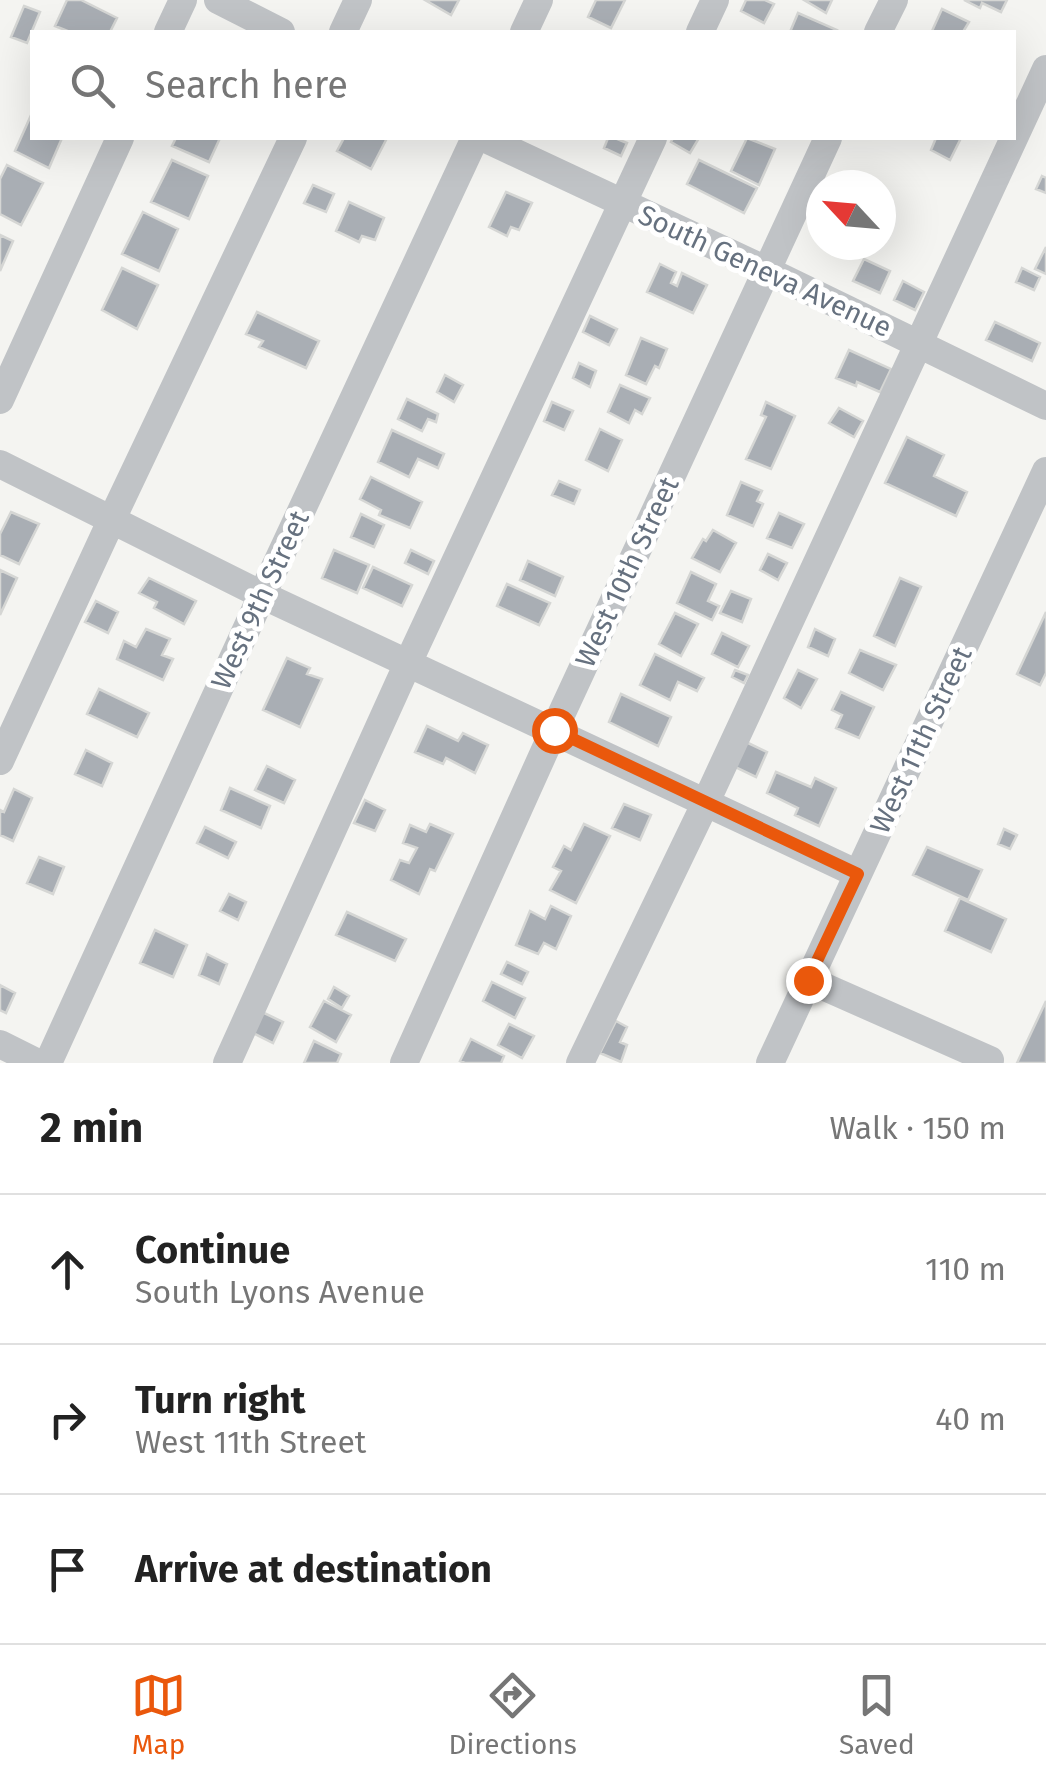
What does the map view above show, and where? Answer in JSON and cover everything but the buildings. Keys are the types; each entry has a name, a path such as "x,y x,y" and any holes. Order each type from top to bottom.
{"street":[{"path":"169,30 183,0"},
{"path":"218,0 277,30"},
{"path":"344,30 358,0"},
{"path":"525,30 539,0"},
{"path":"701,30 715,0"},
{"path":"879,30 894,0"},
{"path":"1016,134 1046,70"},
{"path":"0,400 119,140"},
{"path":"0,761 293,140"},
{"name":"West 9th Street","path":"48,1063 474,140"},
{"name":"South Geneva Avenue","path":"488,140 1046,406"},
{"path":"227,1063 652,140"},
{"name":"West 10th Street","path":"404,1063 827,140"},
{"path":"580,1063 706,802 1013,140"},
{"path":"0,464 262,595 858,874"},
{"name":"West 11th Street","path":"770,1063 1046,471"},
{"path":"808,980 990,1060"},
{"path":"0,1044 38,1063"}],"route":[{"path":"554,730 858,874 808,980"}]}
